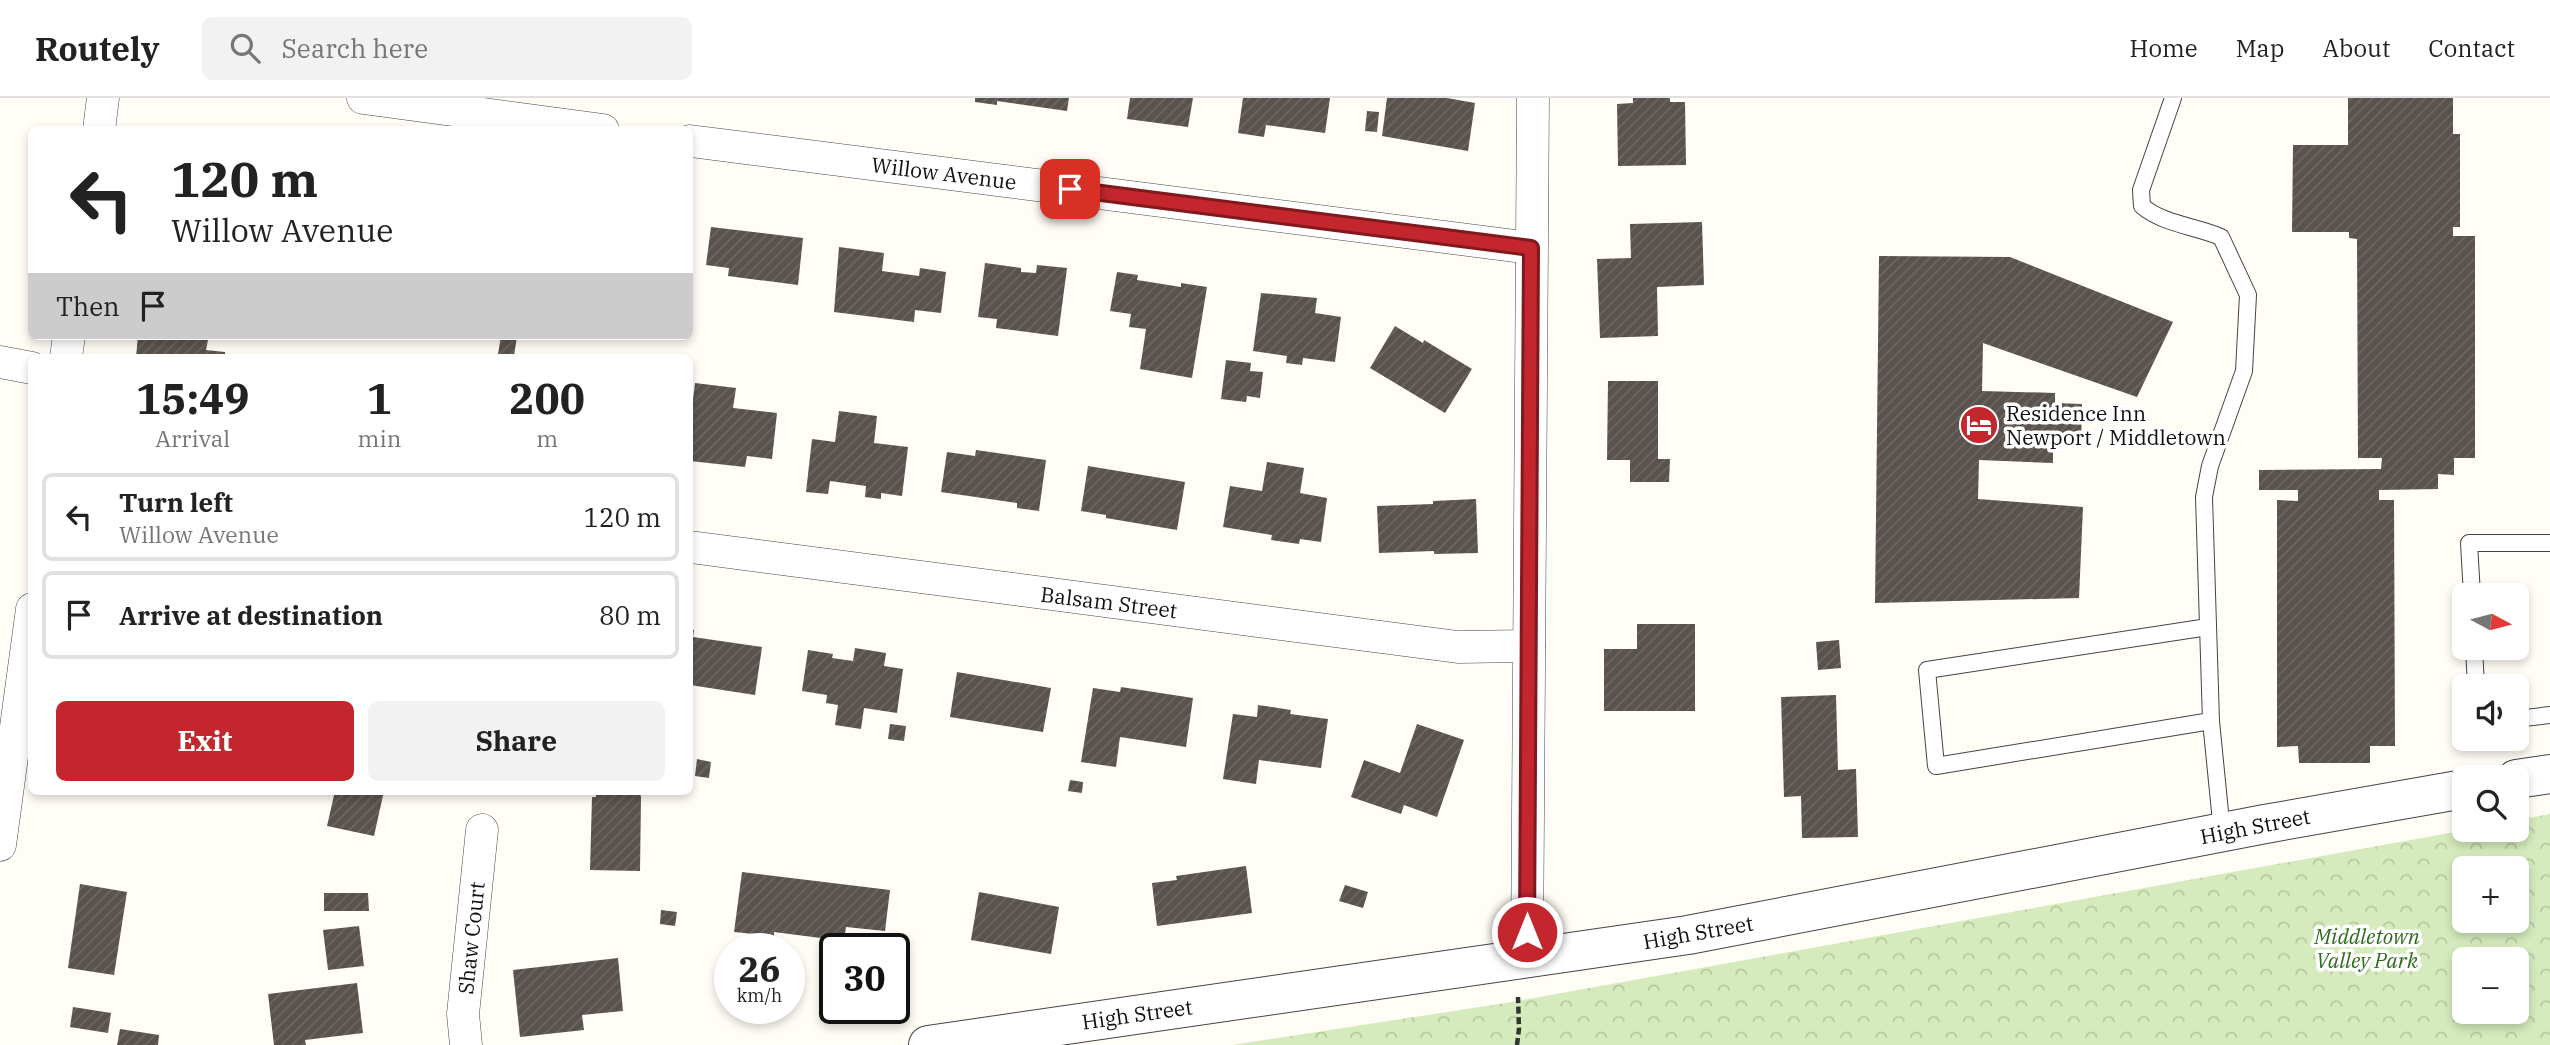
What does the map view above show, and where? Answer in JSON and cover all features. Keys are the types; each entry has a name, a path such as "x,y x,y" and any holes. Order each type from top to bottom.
{"street":[{"path":"100,126 103,98"},
{"path":"363,98 519,108 588,126"},
{"path":"1521,959 1529,646 1533,98"},
{"name":"Willow Avenue","path":"693,141 1531,248"},
{"path":"0,362 28,367"},
{"name":"Balsam Street","path":"693,547 1458,647 1529,646"},
{"path":"0,845 4,776 28,633"},
{"path":"2529,777 2550,774"},
{"name":"High Street","path":"928,1045 1688,935 2222,832 2452,791"},
{"name":"Shaw Court","path":"466,1045 463,1014 482,831"}],"lane":[{"path":"2173,98 2140,190 2142,206 2155,216 2197,227 2221,237 2248,295 2244,371 2210,466 2204,497 2211,721 2222,832"},
{"path":"2471,583 2469,543 2550,543"},
{"path":"2208,627 1927,670 1936,766 2211,721"},
{"path":"2529,717 2550,715"}],"path":[{"path":"1517,1045 1521,959"}],"green space":[{"name":"Middletown Valley Park","path":"2550,814 2550,1045 1232,1045 1512,1002 2452,833 2452,842 2529,842 2529,818"}],"building":[{"path":"975,98 1069,98 1067,111 997,101 997,105 975,102"},
{"path":"1130,98 1193,98 1188,127 1127,119"},
{"path":"1243,98 1330,98 1325,133 1266,125 1264,137 1238,133"},
{"path":"1387,98 1447,98 1475,103 1468,151 1382,136"},
{"path":"1633,98 1670,98 1670,102 1685,102 1686,165 1618,166 1617,104 1633,103"},
{"path":"2348,98 2453,98 2453,134 2460,134 2460,227 2453,227 2453,236 2475,236 2475,458 2454,458 2454,475 2438,474 2438,489 2379,490 2379,500 2394,500 2395,746 2370,746 2370,763 2299,763 2298,746 2277,747 2277,500 2298,501 2298,490 2259,490 2259,470 2381,469 2382,458 2358,458 2357,239 2349,238 2349,232 2292,232 2293,145 2348,145"},
{"path":"1367,111 1379,112 1377,132 1365,131"},
{"path":"1702,222 1704,285 1657,287 1658,336 1600,338 1597,259 1631,258 1630,224"},
{"path":"711,227 803,238 798,285 728,276 729,268 706,265"},
{"path":"839,247 884,253 882,271 919,276 920,268 946,272 941,313 915,310 914,322 834,312"},
{"name":"Residence Inn Newport / Middletown","path":"1879,256 2010,257 2173,322 2137,397 1983,343 1982,391 2055,393 2055,403 2082,404 2081,446 2053,445 2053,463 1979,460 1978,499 2083,507 2079,598 1875,603"},
{"path":"985,263 1036,273 1037,265 1067,268 1058,336 996,328 997,319 978,317"},
{"path":"1117,272 1138,275 1137,280 1181,287 1181,283 1207,287 1192,378 1140,369 1146,329 1129,327 1131,314 1110,311"},
{"path":"1261,293 1317,298 1315,313 1341,317 1335,362 1303,358 1302,365 1286,363 1287,356 1253,351"},
{"path":"1395,326 1472,369 1445,413 1370,368"},
{"path":"138,340 208,340 206,350 225,352 225,354 136,354"},
{"path":"500,340 516,340 514,354 498,354"},
{"path":"1226,360 1251,363 1250,371 1263,372 1260,398 1247,396 1246,402 1221,399"},
{"path":"1608,381 1658,381 1658,459 1670,459 1669,482 1630,482 1630,460 1607,460"},
{"path":"695,383 736,388 733,408 777,413 772,459 747,456 745,467 693,461"},
{"path":"839,411 877,416 874,443 908,447 902,496 881,493 881,499 865,497 866,486 830,481 828,494 806,492 812,439 835,442"},
{"path":"976,450 1046,460 1039,511 1017,508 1017,503 941,492 947,452 975,456"},
{"path":"1267,462 1304,468 1300,493 1327,498 1321,542 1300,539 1299,544 1271,540 1272,535 1223,527 1230,486 1262,491"},
{"path":"1088,466 1185,482 1177,530 1081,511"},
{"path":"1476,499 1478,553 1379,553 1377,506"},
{"path":"1637,624 1695,624 1695,711 1604,711 1604,649 1637,649"},
{"path":"693,637 762,647 755,695 693,685"},
{"path":"1839,640 1841,668 1818,670 1816,642"},
{"path":"855,648 886,653 884,666 903,669 897,713 864,708 861,729 835,725 838,705 826,703 827,695 802,691 808,650 853,661"},
{"path":"957,672 1051,688 1043,732 950,717"},
{"path":"1121,687 1193,698 1186,747 1120,737 1116,767 1081,762 1093,688 1120,692"},
{"path":"1836,695 1838,770 1856,769 1858,837 1802,838 1801,796 1784,797 1781,697"},
{"path":"1258,705 1291,710 1290,714 1328,719 1321,768 1259,760 1256,784 1223,779 1233,714 1257,717"},
{"path":"890,724 906,726 904,741 888,739"},
{"path":"1417,724 1464,740 1437,817 1404,805 1401,814 1351,797 1364,760 1400,773"},
{"path":"697,759 711,762 709,778 695,776"},
{"path":"1070,780 1083,782 1082,793 1068,791"},
{"path":"334,795 383,795 374,836 327,826"},
{"path":"641,795 640,871 590,870 592,797"},
{"path":"1246,866 1252,913 1157,926 1152,883 1177,880 1176,876"},
{"path":"742,872 890,890 885,931 846,927 845,933 819,933 819,938 805,936 805,933 734,932"},
{"path":"80,884 127,892 114,975 68,968"},
{"path":"1345,885 1368,892 1363,908 1339,901"},
{"path":"979,892 1059,907 1051,954 971,940"},
{"path":"324,893 368,893 369,911 324,911"},
{"path":"661,910 677,912 675,926 660,924"},
{"path":"359,926 364,966 328,970 323,930"},
{"path":"618,958 623,1011 582,1015 584,1030 520,1037 513,970"},
{"path":"357,983 363,1033 305,1040 306,1045 274,1045 268,994"},
{"path":"73,1007 111,1013 108,1033 70,1027"},
{"path":"120,1029 159,1035 158,1045 117,1045"}],"place":[{"name":"Residence Inn Newport / Middletown","path":"1979,425"}],"route":[{"path":"1070,189 1531,248 1527,932"}]}
